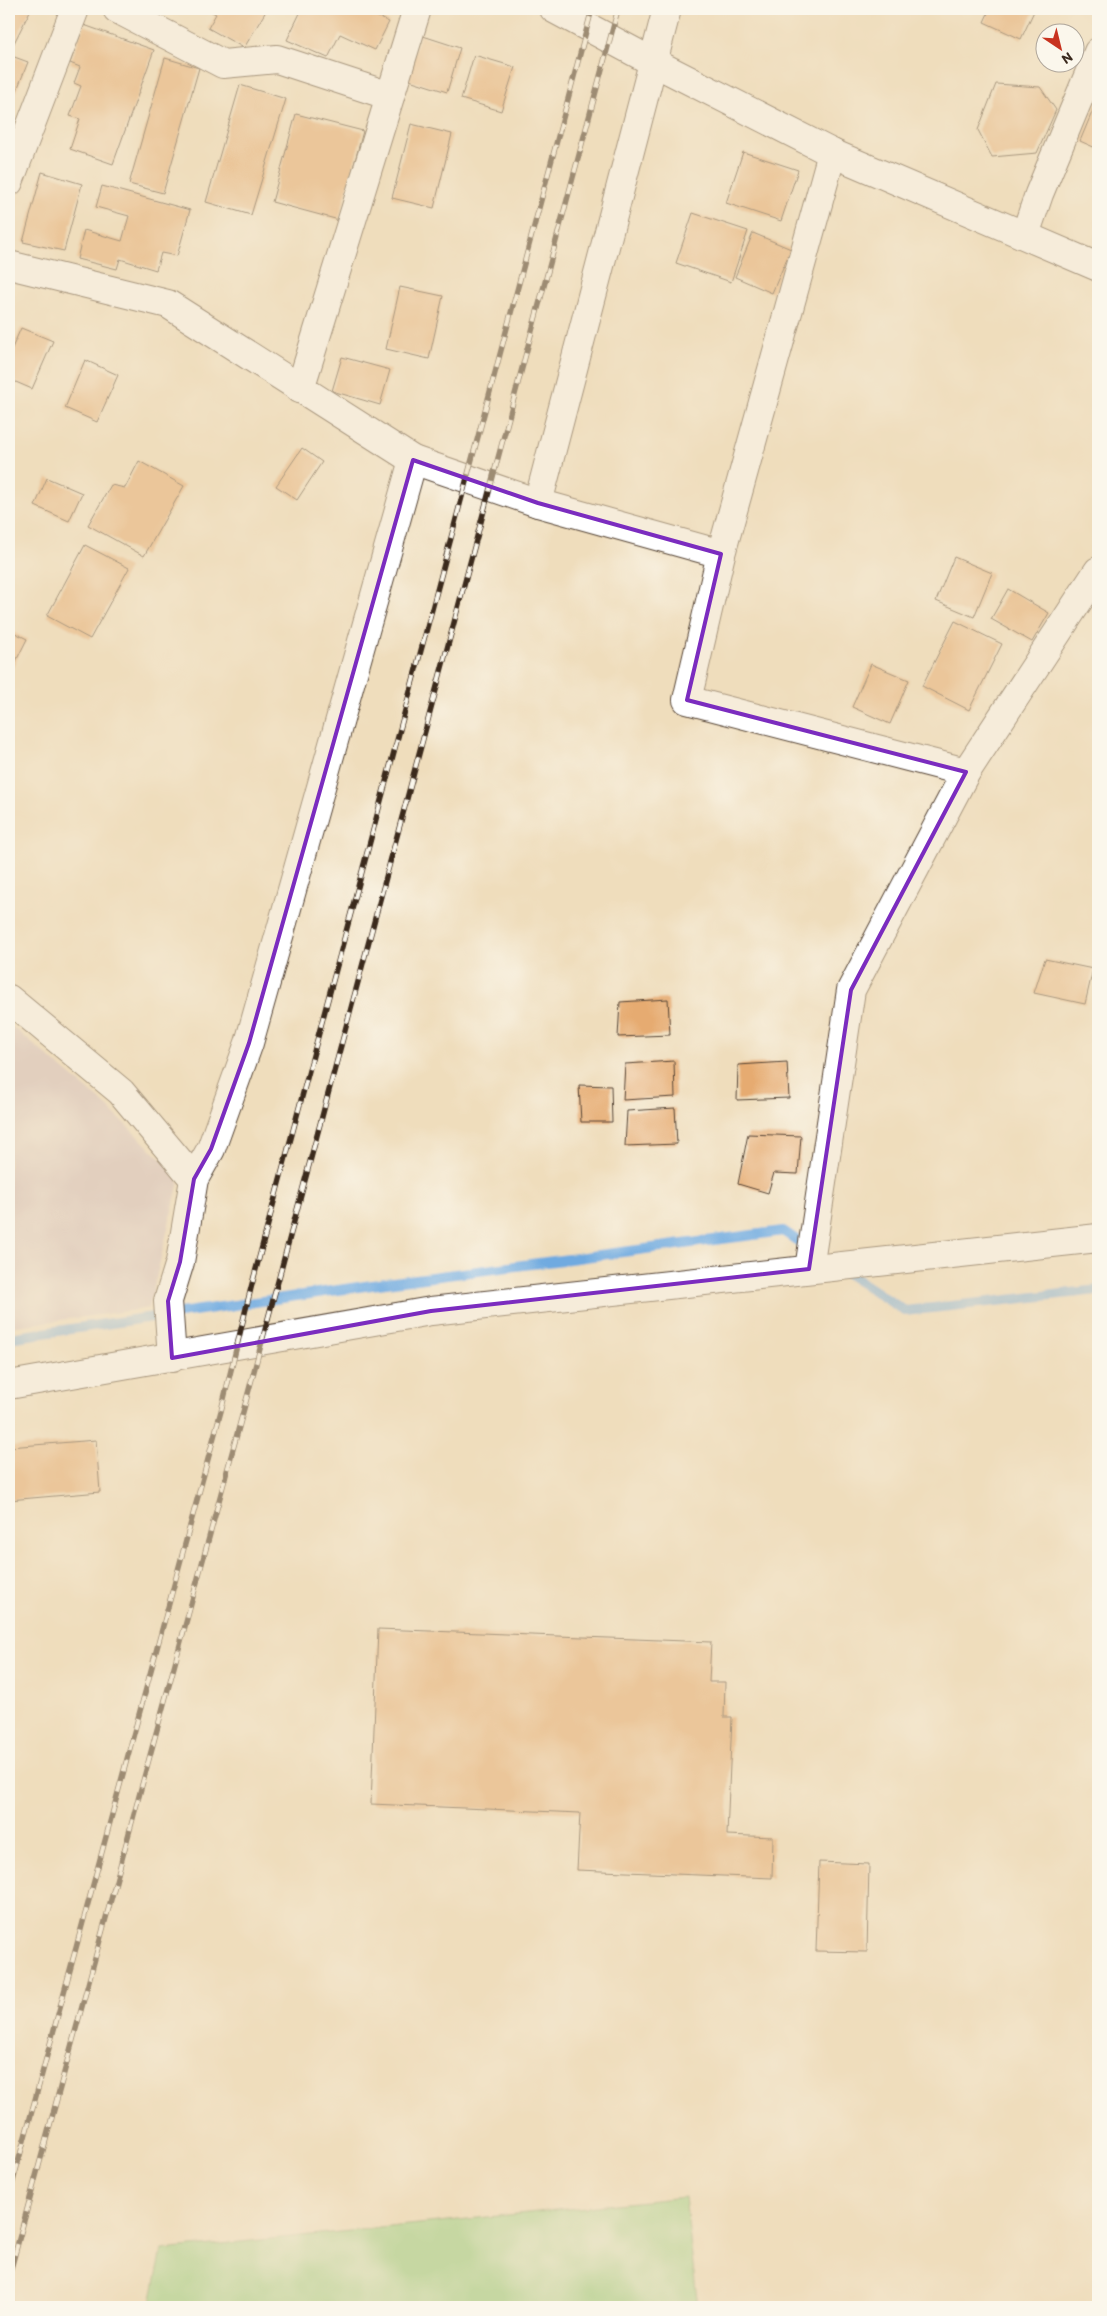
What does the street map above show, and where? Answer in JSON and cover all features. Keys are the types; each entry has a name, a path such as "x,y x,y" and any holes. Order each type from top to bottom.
{"street":[{"path":"9,182 75,9"},
{"path":"117,9 223,64 277,59 390,96"},
{"path":"300,388 417,9"},
{"path":"554,9 653,62 832,153 1098,267"},
{"path":"538,503 667,9"},
{"path":"1025,235 1039,194 1098,52"},
{"path":"832,153 721,554 687,700 966,772"},
{"path":"9,265 168,304 413,460 538,503 721,554"},
{"path":"172,1349 168,1301 180,1262 194,1180 211,1149 249,1043 413,460"},
{"path":"810,1268 851,990 966,772 1098,571"},
{"path":"9,999 121,1092 194,1180"},
{"path":"9,1385 172,1349 430,1310 1098,1238"}],"highlighted area":[{"path":"413,460 538,503 721,554 687,700 966,772 851,990 809,1269 431,1311 172,1358 168,1301 180,1262 194,1179 211,1149 249,1043"}],"shaded area":[{"path":"9,1024 101,1101 180,1177 149,1308 9,1327"}],"green space":[{"path":"685,2197 698,2307 150,2307 162,2250"}],"building":[{"path":"9,9 31,9 11,49 9,48"},
{"path":"206,9 262,9 266,11 244,48 208,28 216,14"},
{"path":"302,9 361,9 389,22 375,50 340,34 328,58 287,40"},
{"path":"990,9 1035,9 1021,39 984,22"},
{"path":"84,25 154,50 113,164 70,149 80,119 70,116 81,86 74,83 80,67 70,63"},
{"path":"420,35 460,48 447,92 406,79"},
{"path":"9,55 28,62 9,110"},
{"path":"474,55 515,67 501,111 461,99"},
{"path":"165,58 199,68 163,193 129,184"},
{"path":"996,84 1040,87 1056,110 1037,153 992,157 978,130"},
{"path":"240,85 286,99 251,215 206,202"},
{"path":"1098,98 1098,149 1080,141"},
{"path":"296,114 363,131 339,220 272,202"},
{"path":"411,124 452,134 434,208 392,198"},
{"path":"743,152 798,170 781,221 726,203"},
{"path":"42,172 82,184 64,251 23,242"},
{"path":"102,186 190,210 177,256 161,253 156,270 120,259 117,269 77,259 84,230 122,241 129,216 96,207"},
{"path":"693,213 748,231 731,282 676,263"},
{"path":"753,233 791,249 772,293 735,277"},
{"path":"400,287 443,296 429,359 386,349"},
{"path":"21,328 53,341 32,389 9,379 9,355"},
{"path":"342,357 390,370 380,405 332,391"},
{"path":"85,360 118,375 97,422 65,408"},
{"path":"302,448 322,462 297,500 276,486"},
{"path":"139,461 184,486 144,556 88,525 111,485 125,488"},
{"path":"47,478 82,493 69,521 35,506"},
{"path":"85,545 129,568 90,639 47,616"},
{"path":"954,557 992,573 974,617 936,601"},
{"path":"1008,589 1049,613 1032,642 991,619"},
{"path":"955,621 1002,644 969,710 922,686"},
{"path":"9,630 27,639 13,667 9,665"},
{"path":"871,664 909,680 890,724 852,707"},
{"path":"1045,959 1093,969 1085,1004 1034,993"},
{"path":"668,999 670,1035 618,1037 620,1002"},
{"path":"674,1061 675,1097 623,1100 625,1064"},
{"path":"787,1062 789,1098 737,1100 738,1065"},
{"path":"579,1085 611,1086 612,1122 581,1122"},
{"path":"675,1108 677,1144 625,1146 627,1111"},
{"path":"748,1134 801,1136 798,1174 774,1173 768,1193 738,1184"},
{"path":"96,1440 100,1492 9,1500 9,1447"},
{"path":"378,1629 711,1642 709,1682 725,1682 724,1717 732,1717 727,1835 773,1837 772,1878 577,1870 580,1813 371,1804"},
{"path":"819,1862 869,1864 867,1952 816,1951"}],"waterway":[{"path":"9,1338 386,1283 783,1231 810,1249"},
{"path":"845,1272 905,1311 1098,1290"}],"railway":[{"path":"9,2196 221,1411 251,1288 592,9"},
{"path":"9,2276 246,1401 618,9"}]}
